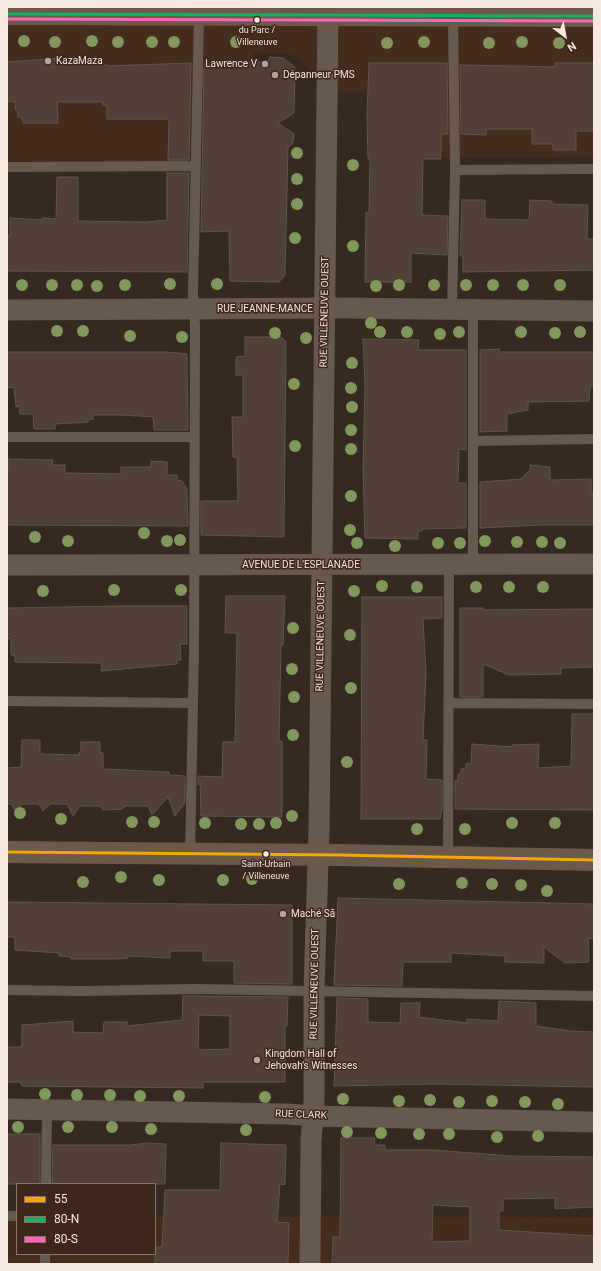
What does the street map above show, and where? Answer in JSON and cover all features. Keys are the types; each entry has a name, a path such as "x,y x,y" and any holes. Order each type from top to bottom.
{"main road":[{"path":"7,14 199,16 328,11 453,15 594,16"},
{"path":"7,852 318,855 594,860"}],"street":[{"name":"RUE VILLENEUVE OUEST","path":"310,1264 326,309 328,11"},
{"name":"RUE JEANNE-MANCE","path":"7,310 594,310"},
{"name":"AVENUE DE L'ESPLANADE","path":"7,565 322,565 473,563 594,564"},
{"name":"RUE CLARK","path":"7,1109 287,1114 313,1116 594,1122"}],"lane":[{"path":"452,309 455,170 453,15"},
{"path":"190,854 195,437 194,309 199,16"},
{"path":"7,167 196,166"},
{"path":"455,170 594,169"},
{"path":"473,310 473,563"},
{"path":"7,437 195,437"},
{"path":"473,441 594,439"},
{"path":"448,857 449,564"},
{"path":"7,701 192,703"},
{"path":"449,703 594,704"},
{"path":"7,990 314,990 594,996"},
{"path":"46,1110 46,1183"}],"shaded area":[{"path":"7,7 594,7 594,157 445,158 409,90 333,93 292,54 254,53 250,145 191,149 187,166 7,166"},
{"path":"7,1216 16,1216 16,1255 156,1255 156,1216 594,1217 594,1264 7,1264"}],"building":[{"path":"95,56 107,66 191,63 189,160 168,160 169,119 107,119 107,105 103,105 103,102 57,102 58,123 23,123 22,117 18,117 18,110 15,110 16,102 7,101 7,62 61,58 89,62"},
{"path":"270,57 283,58 295,67 294,113 278,123 294,134 293,143 288,147 285,275 279,282 230,281 229,231 201,232 204,64 268,61"},
{"path":"369,63 447,63 448,134 441,134 441,159 423,159 422,215 448,216 447,255 411,253 411,282 365,282 366,212 369,213 370,159 368,159 367,117"},
{"path":"555,63 594,63 594,131 576,131 576,150 553,150 553,144 532,144 532,129 486,129 486,135 461,134 460,65 555,67"},
{"path":"167,173 189,173 187,272 7,271 7,235 10,235 10,218 42,220 42,218 56,219 57,177 78,177 78,221 146,222 167,220"},
{"path":"462,200 485,200 485,219 529,220 530,200 552,201 552,204 588,205 587,239 594,239 594,270 463,272 463,256 460,256"},
{"path":"245,337 281,337 286,342 284,537 201,535 201,501 238,501 237,457 233,457 232,417 243,417 243,375 236,375 236,357 245,356"},
{"path":"363,339 419,340 418,350 466,350 466,450 459,449 458,483 466,483 466,528 422,529 422,531 418,531 418,539 365,538 363,469 365,385"},
{"path":"499,349 500,352 594,352 594,386 590,386 589,401 528,402 528,410 507,414 507,431 480,432 480,350"},
{"path":"7,352 167,352 187,354 188,430 154,430 153,417 121,415 93,415 93,419 88,420 88,422 55,424 55,429 34,429 33,414 20,414 19,406 16,407 14,387 7,388"},
{"path":"8,459 53,460 52,465 65,465 65,473 121,474 121,467 151,467 151,461 167,462 167,475 177,475 177,480 182,481 187,489 188,526 7,525"},
{"path":"530,465 550,467 550,480 591,479 591,492 594,492 594,525 539,525 480,528 480,482 521,479 530,470"},
{"path":"226,596 285,596 283,645 281,645 279,741 282,741 282,817 201,816 200,781 198,785 198,776 222,777 223,742 235,742 237,633 225,633"},
{"path":"362,597 442,597 442,618 423,619 426,673 423,740 427,740 426,779 442,780 442,809 440,819 361,819"},
{"path":"187,606 187,644 180,644 181,660 177,660 177,664 101,671 102,663 15,662 15,656 11,655 11,639 7,638 7,608"},
{"path":"460,608 483,608 483,610 594,609 594,667 561,668 561,674 509,675 483,664 483,697 460,697"},
{"path":"572,714 594,714 594,810 455,809 455,780 458,781 458,774 461,773 461,769 466,768 466,764 471,763 472,744 512,747 512,745 539,744 538,768 571,766"},
{"path":"22,740 40,740 40,754 79,755 79,752 81,753 81,742 100,742 100,753 103,753 103,769 169,772 169,775 185,776 185,803 175,816 168,797 152,815 148,806 126,806 122,809 103,810 101,806 80,806 73,816 67,804 50,804 43,811 39,804 22,804 16,812 11,804 7,804 7,768 21,767"},
{"path":"338,898 594,904 594,938 588,939 589,962 565,963 544,947 544,963 505,962 505,956 451,953 451,962 403,962 402,986 334,985"},
{"path":"7,902 292,905 292,984 234,983 234,961 203,961 203,951 170,951 170,958 128,956 128,958 115,959 71,959 71,957 59,956 59,953 15,950 15,937 7,937"},
{"path":"183,996 288,997 287,1026 285,1026 285,1082 203,1082 203,1088 22,1086 21,1082 7,1082 7,1047 22,1047 22,1025 73,1021 73,1032 103,1033 104,1022 127,1022 127,1026 182,1020","holes":["199,1015 230,1016 230,1049 198,1050"]},
{"path":"337,998 368,999 368,1022 400,1023 401,1003 420,1003 419,1017 467,1023 467,1019 498,1021 499,1001 536,1003 536,1026 571,1031 594,1032 594,1087 438,1084 334,1086"},
{"path":"7,1134 40,1134 40,1183 7,1184"},
{"path":"341,1138 375,1138 374,1145 385,1145 385,1150 434,1150 511,1156 594,1157 594,1207 555,1209 555,1198 503,1199 503,1211 499,1211 499,1230 594,1236 594,1264 332,1264 333,1237 340,1237","holes":["433,1205 470,1207 470,1241 432,1242"]},
{"path":"146,1143 166,1144 165,1184 52,1183 53,1145 131,1145"},
{"path":"221,1143 286,1145 285,1185 280,1184 277,1222 289,1223 288,1264 155,1264 156,1247 162,1247 165,1190 220,1190"}],"transit line":[{"name":"80-N","path":"7,14 594,16"},
{"name":"80-S","path":"7,19 594,21"},
{"name":"55","path":"7,852 339,855 594,860"}],"place":[{"name":"du Parc / Villeneuve","path":"257,20"},
{"name":"KazaMaza","path":"48,61"},
{"name":"Lawrence V","path":"265,64"},
{"name":"Dépanneur PMS","path":"275,75"},
{"name":"Saint-Urbain / Villeneuve","path":"266,854"},
{"name":"Maché Sā","path":"283,914"},
{"name":"Kingdom Hall of Jehovah's Witnesses","path":"257,1060"}]}
